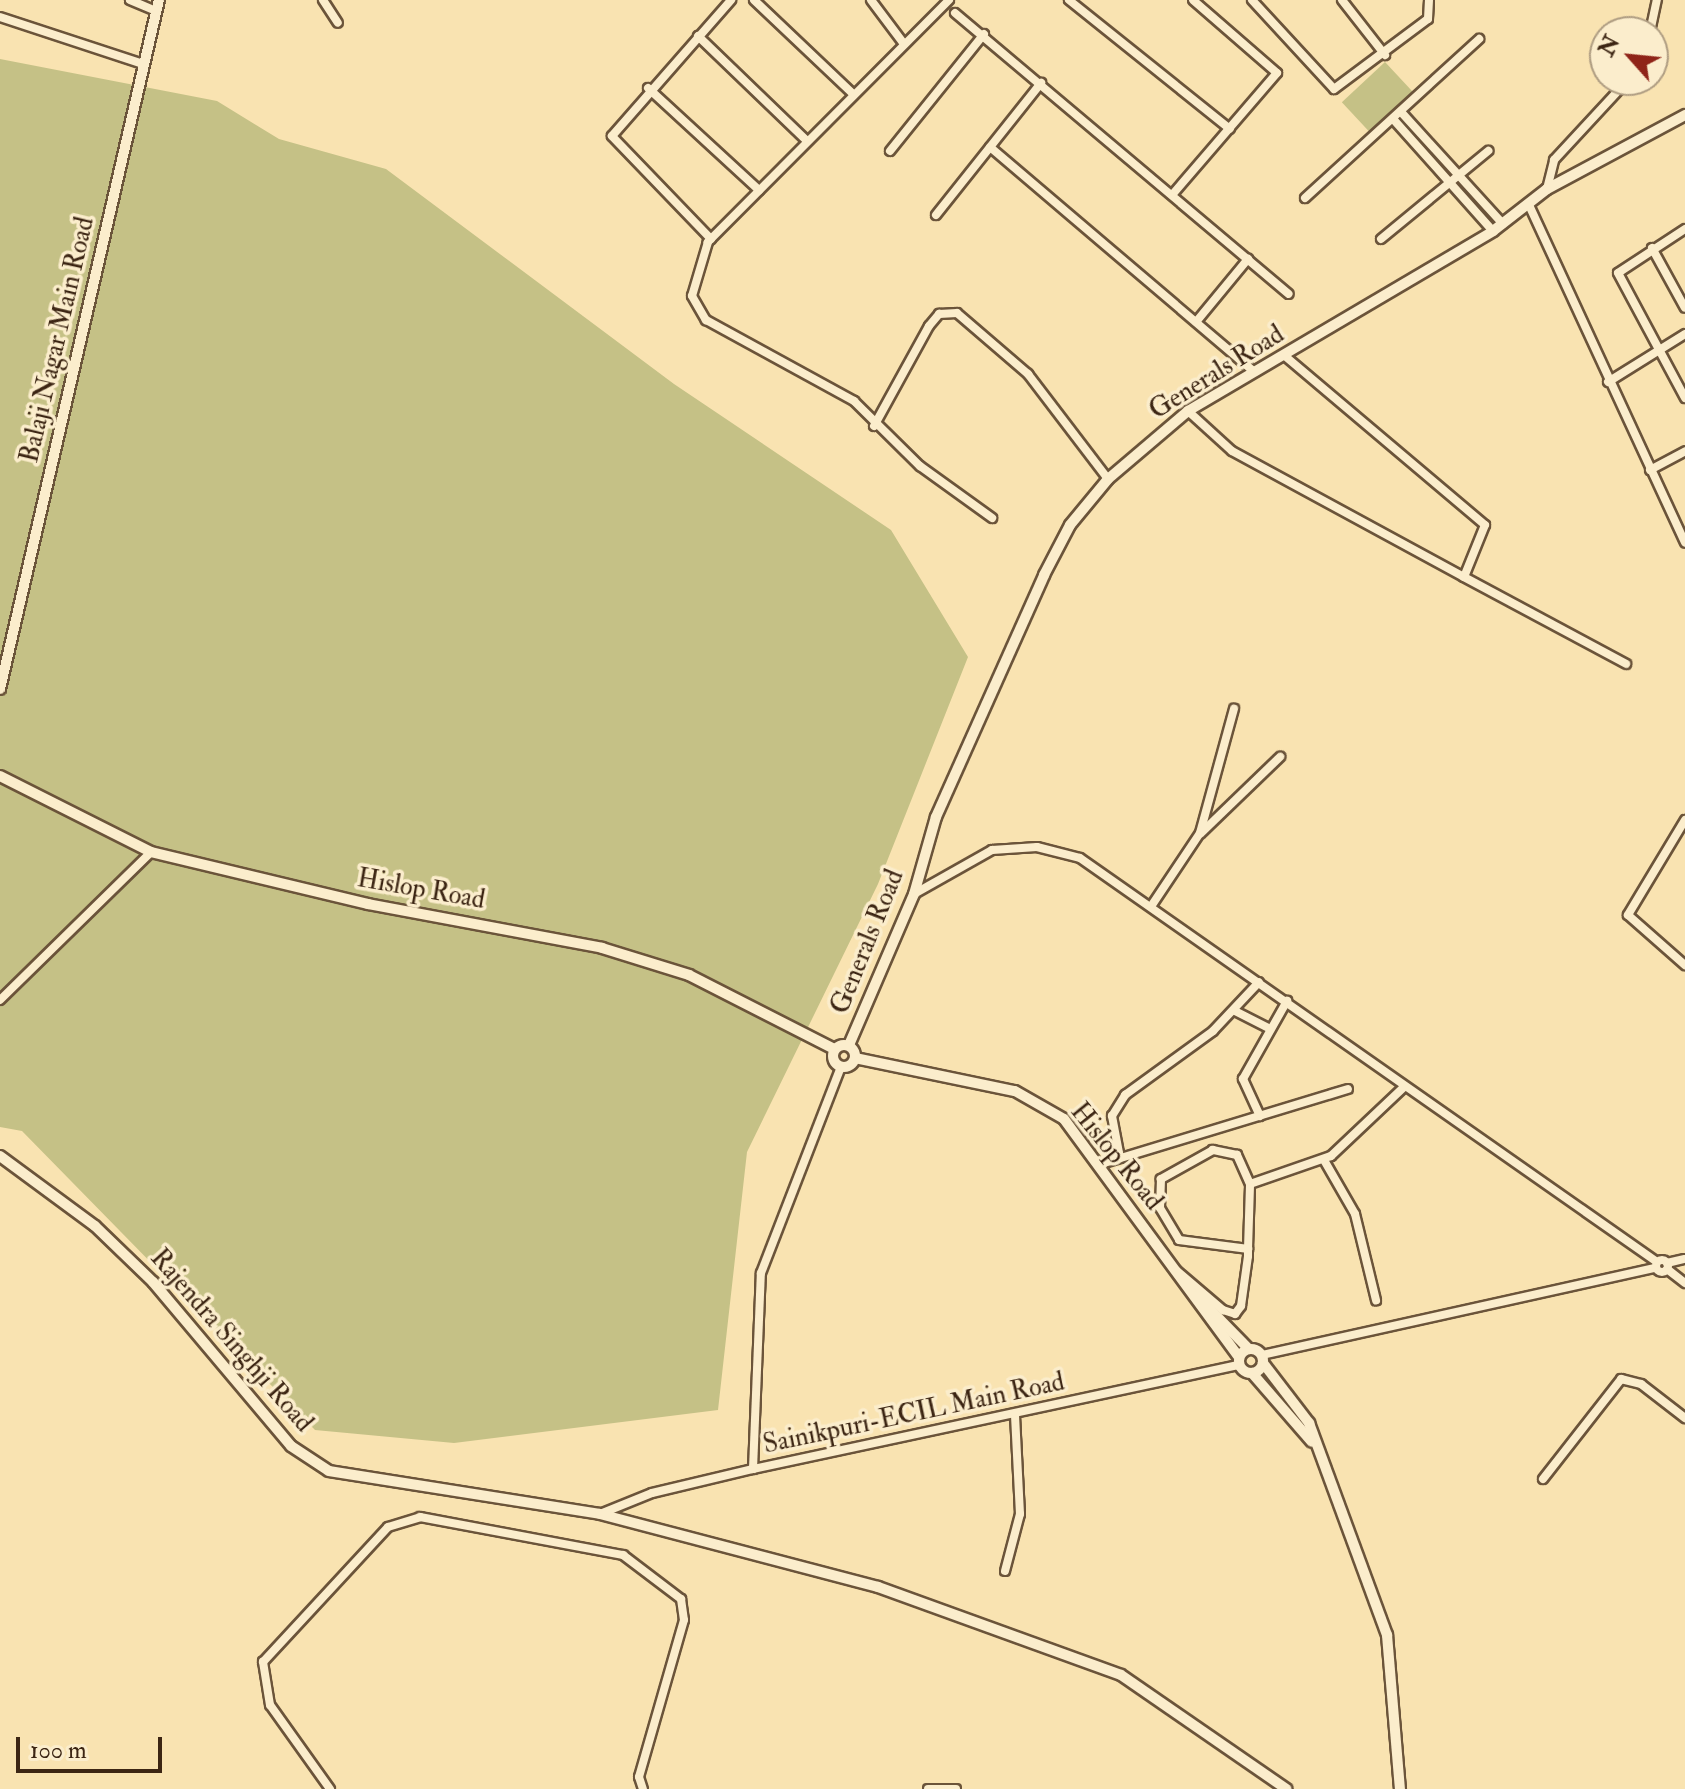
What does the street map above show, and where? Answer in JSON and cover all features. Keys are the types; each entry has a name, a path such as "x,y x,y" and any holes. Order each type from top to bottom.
{"street":[{"path":"130,0 157,5"},
{"path":"323,0 338,23"},
{"path":"711,239 612,136 648,88 731,0"},
{"path":"754,0 852,93"},
{"path":"871,0 904,44"},
{"path":"949,0 805,139 711,239 692,296 700,315 854,401 874,426 992,518"},
{"path":"1069,0 1230,129"},
{"path":"1172,195 1230,129 1277,68 1193,0"},
{"path":"1252,0 1334,89 1385,55 1428,19 1429,0"},
{"path":"1342,0 1385,55"},
{"name":"Balaji Nagar Main Road","path":"0,689 157,5"},
{"path":"955,13 984,34 1289,294"},
{"path":"0,17 143,64"},
{"path":"890,151 984,34"},
{"path":"698,36 805,139"},
{"path":"1305,198 1402,113 1479,39"},
{"path":"936,215 1041,83"},
{"path":"648,88 759,190"},
{"path":"1547,189 1554,160 1613,96"},
{"path":"1402,113 1460,173 1503,224"},
{"name":"Generals Road","path":"849,1045 914,894 936,817 1048,567 1108,479 1188,411 1286,357 1493,231 1547,189 1685,115"},
{"path":"1394,120 1493,231"},
{"path":"990,147 1254,372"},
{"path":"1381,239 1488,151"},
{"path":"1529,205 1608,382 1685,543"},
{"path":"1685,229 1618,273 1655,352 1685,398"},
{"path":"1652,248 1685,308"},
{"path":"1196,322 1248,259"},
{"path":"874,426 929,326 939,314 957,313 1028,374 1108,479"},
{"path":"1608,382 1685,334"},
{"path":"1286,357 1485,525 1464,577"},
{"path":"1188,411 1232,451 1626,664"},
{"path":"1650,470 1685,451"},
{"path":"1200,833 1234,709"},
{"path":"1152,905 1200,833 1280,757"},
{"name":"Hislop Road","path":"0,776 151,852 368,904 602,948 689,975 834,1049"},
{"path":"1685,820 1628,915 1638,931 1685,965"},
{"path":"914,894 976,855 1018,846 1080,858 1152,905 1403,1088 1656,1265"},
{"path":"0,1000 151,852"},
{"path":"1120,1158 1112,1123 1125,1095 1235,1011 1259,982"},
{"path":"1260,1116 1243,1079 1268,1028 1287,1001"},
{"path":"1235,1011 1268,1028"},
{"path":"753,1469 761,1273 841,1067 855,1058 849,1045 834,1049 841,1067"},
{"name":"Hislop Road","path":"855,1058 1015,1091 1064,1119 1101,1164 1239,1361"},
{"path":"1250,1184 1324,1160 1367,1129 1403,1088"},
{"path":"1101,1164 1348,1089"},
{"path":"1176,1270 1235,1314 1248,1249 1250,1184 1237,1155 1223,1149 1173,1169 1156,1191 1175,1237 1248,1249"},
{"name":"Rajendra Singhji Road","path":"0,1156 95,1226 153,1282 291,1446 329,1471 600,1514 878,1587 1079,1658 1161,1700 1286,1789"},
{"path":"1324,1160 1355,1214 1376,1300"},
{"path":"1252,1373 1263,1359 1656,1265 1667,1266 1685,1259"},
{"path":"1667,1266 1685,1283"},
{"path":"1192,1292 1263,1359 1309,1423 1312,1442 1387,1635 1400,1789"},
{"path":"1248,1348 1239,1361 1312,1442"},
{"name":"Sainikpuri-ECIL Main Road","path":"600,1514 652,1493 1015,1414 1239,1361"},
{"path":"1543,1479 1621,1379 1641,1384 1685,1418"},
{"path":"1005,1571 1020,1514 1015,1414"},
{"path":"330,1789 270,1705 263,1662 388,1527 420,1517 623,1555 681,1599 684,1620 639,1777 643,1789"},
{"path":"928,1789 956,1789"}],"shaded area":[{"path":"0,59 217,101 279,139 386,169 674,384 891,530 968,657 878,884 747,1152 718,1410 454,1443 315,1430 22,1131 0,1127"},
{"path":"1385,62 1414,93 1370,133 1342,102"}]}
